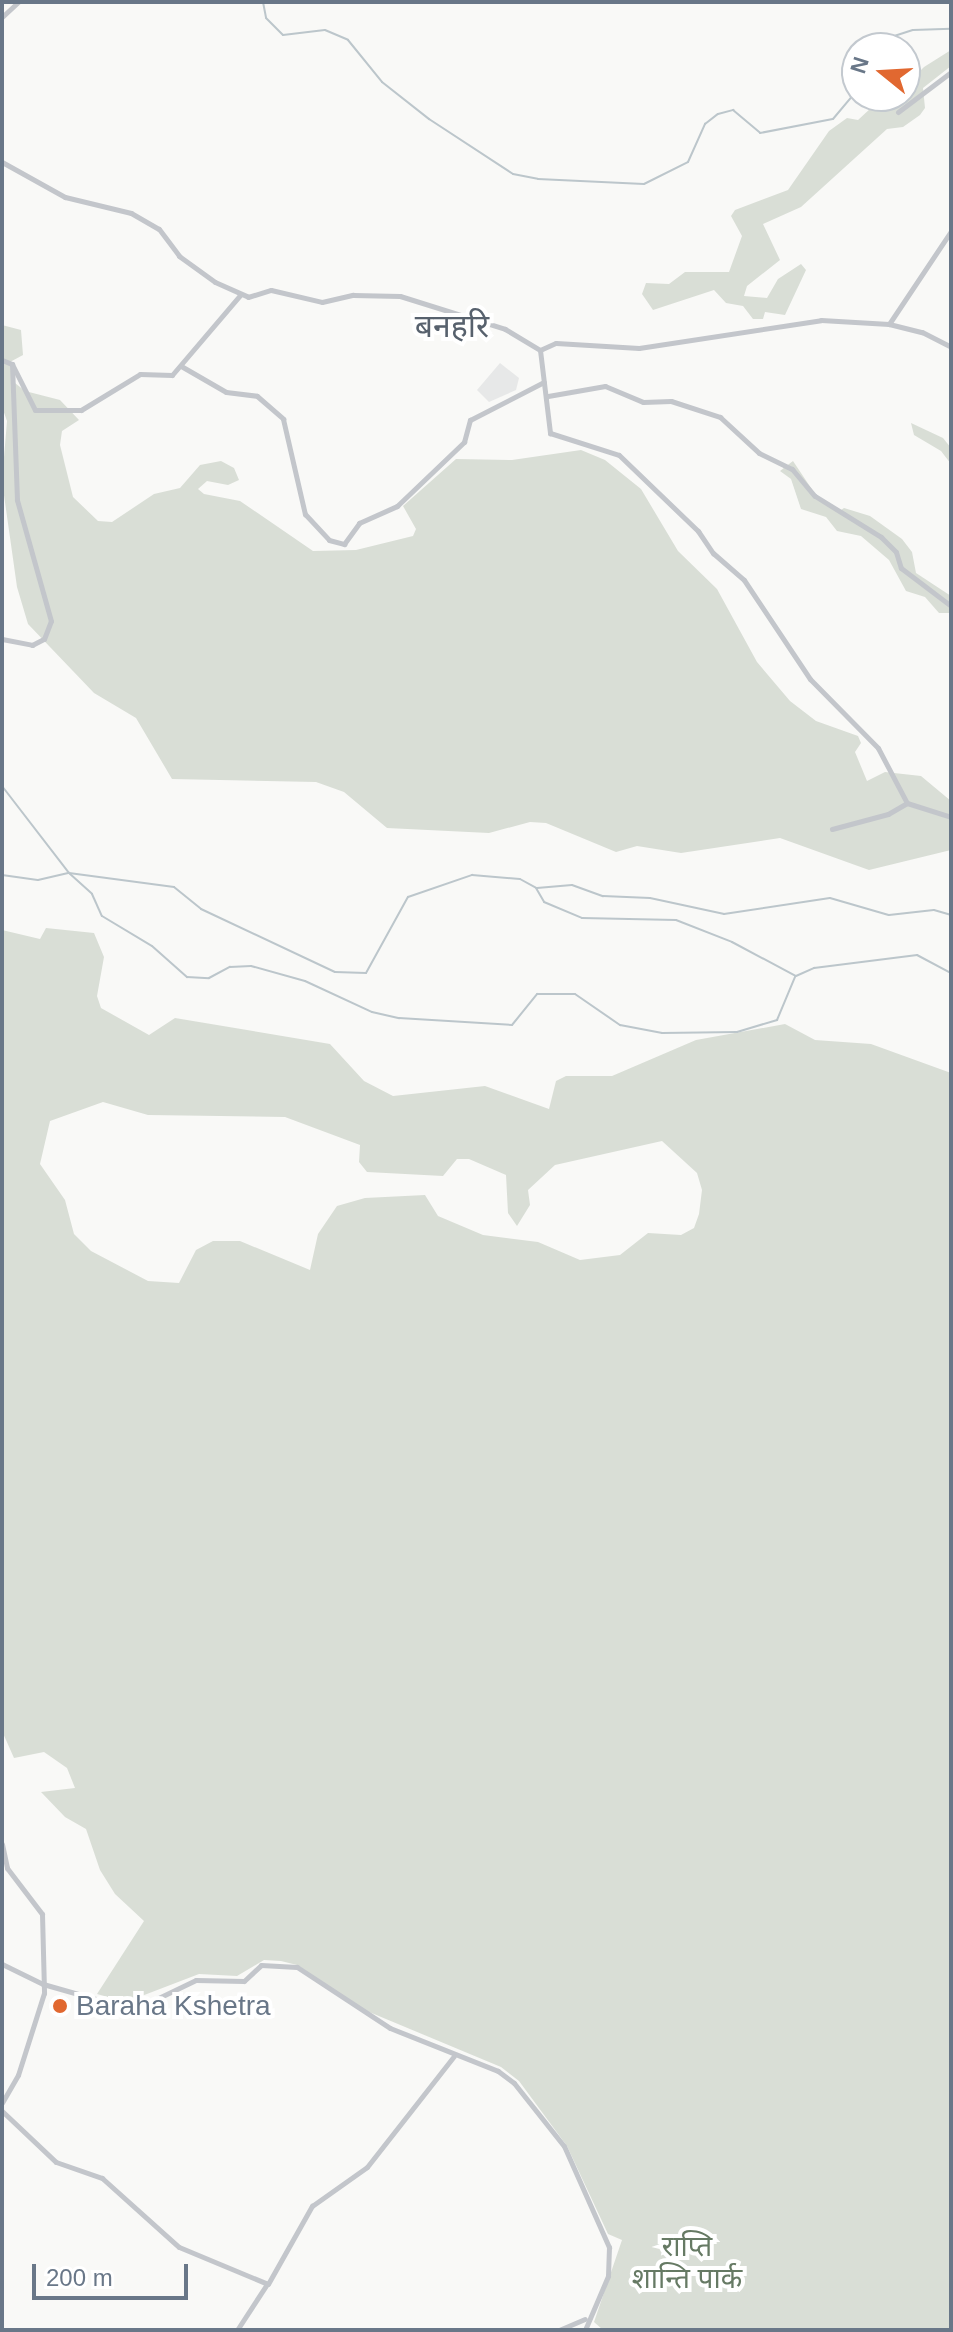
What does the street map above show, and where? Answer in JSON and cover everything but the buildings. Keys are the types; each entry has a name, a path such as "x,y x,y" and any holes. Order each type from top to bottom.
{"street":[{"path":"2,17 18,2"},
{"path":"921,95 951,72"},
{"path":"2,162 65,197 131,213 165,235 179,256 240,295 279,291 322,302 353,295 400,296 505,329 540,350"},
{"path":"889,324 951,231"},
{"path":"2,360 12,364 35,410 56,413 81,410 140,374 172,375 240,295"},
{"path":"540,350 556,343 639,348 821,320 889,324 922,332 951,347"},
{"path":"540,350 548,396 550,433 604,448 636,467 744,580 810,679 887,760 907,803 951,817"},
{"path":"2,639 32,645 44,639 51,621 17,500 12,364"},
{"path":"181,366 226,392 257,396 283,419 305,514 329,540 344,544 359,523 397,506 464,442 470,420 544,382"},
{"path":"548,396 605,386 643,402 671,401 720,417 759,453 792,469 815,496 881,537 896,552 901,568 951,606"},
{"path":"832,829 888,814 907,803"},
{"path":"2,1844 7,1868 42,1914 43,1984 37,2018 2,2103"},
{"path":"2,1964 43,1984 124,2007 148,2003 196,1980 244,1981 261,1965 297,1967 367,2016 514,2083 564,2146 609,2247 608,2276 586,2319 585,2330"},
{"path":"237,2330 268,2284 312,2206 367,2167 454,2056"},
{"path":"2,2111 56,2162 102,2178 179,2247 268,2284"},
{"path":"559,2330 586,2319"}],"shaded area":[{"path":"500,363 519,378 516,390 489,402 477,390"}],"green space":[{"path":"951,50 951,66 923,88 925,108 920,115 903,127 887,129 801,207 763,224 780,260 747,286 744,296 767,298 778,279 801,264 806,270 785,315 765,312 763,319 753,319 743,306 726,303 714,290 653,310 642,294 646,283 669,284 685,272 729,272 742,236 731,216 735,210 788,190 829,131 847,118 858,120 867,112 921,112 921,70"},
{"path":"2,325 21,330 23,355 10,362 15,383 25,391 60,400 79,420 62,431 60,445 73,497 98,521 112,522 154,494 180,488 200,465 221,461 234,468 239,480 228,485 207,481 198,489 204,494 240,501 313,551 356,550 413,536 416,529 403,506 456,459 512,460 581,450 605,460 641,489 678,551 717,589 757,662 790,701 816,721 858,736 861,743 855,752 867,781 885,772 921,776 951,801 951,850 869,870 780,838 681,853 637,846 616,852 546,823 530,822 489,833 387,828 344,792 316,782 172,779 136,718 94,693 28,624 17,587 2,481 7,421 2,407"},
{"path":"911,423 943,438 951,448 951,464 941,451 914,435"},
{"path":"793,461 819,500 838,512 844,508 870,516 902,539 912,552 916,573 951,596 951,613 939,613 925,597 906,591 889,560 861,536 837,531 826,517 801,509 791,479 780,471"},
{"name":"राप्ति शान्ति पार्क","path":"46,928 94,933 104,957 97,996 101,1008 149,1035 175,1018 330,1044 364,1081 393,1096 485,1086 549,1109 556,1081 566,1076 612,1076 696,1040 785,1024 815,1040 871,1044 951,1073 951,2330 603,2330 594,2322 622,2240 608,2234 567,2146 519,2081 501,2067 362,2009 297,1965 281,1961 264,1960 237,1976 199,1974 126,2002 97,1994 144,1921 115,1894 100,1870 86,1829 65,1817 41,1792 75,1788 67,1768 44,1752 14,1758 2,1731 2,930 40,939","holes":["103,1102 148,1115 285,1117 360,1145 359,1162 367,1172 443,1176 457,1159 469,1159 506,1175 508,1213 517,1226 530,1205 528,1190 555,1165 662,1141 697,1173 702,1190 699,1214 694,1228 681,1235 648,1233 620,1255 580,1260 538,1242 483,1235 438,1216 425,1195 365,1198 337,1206 318,1234 310,1270 240,1241 213,1241 196,1250 179,1283 148,1281 91,1251 74,1234 65,1200 40,1164 50,1121"]}],"waterway":[{"path":"263,2 266,18 283,35 325,30 348,40 382,82 429,119 513,174 538,179 644,184 688,162 705,124 718,114 733,110 760,133 833,119 841,109"},
{"path":"907,32 951,29"},
{"path":"2,786 69,873 174,887 201,909 335,972 366,973 408,897 472,875 520,879 536,888 544,902 582,918 676,920 732,942 796,976 814,968 917,955 951,973"},
{"path":"2,875 38,880 69,873 92,894 102,916 152,946 187,977 209,978 230,967 251,966 305,981 372,1012 399,1018 512,1025 537,994 575,994 620,1025 662,1033 737,1032 777,1020 795,977"},
{"path":"537,888 572,885 603,896 650,898 724,914 830,898 889,915 934,910 951,915"}],"place":[{"name":"Baraha Kshetra","path":"60,2006"}],"district":[{"name":"बनहरि","path":"452,326"}]}
